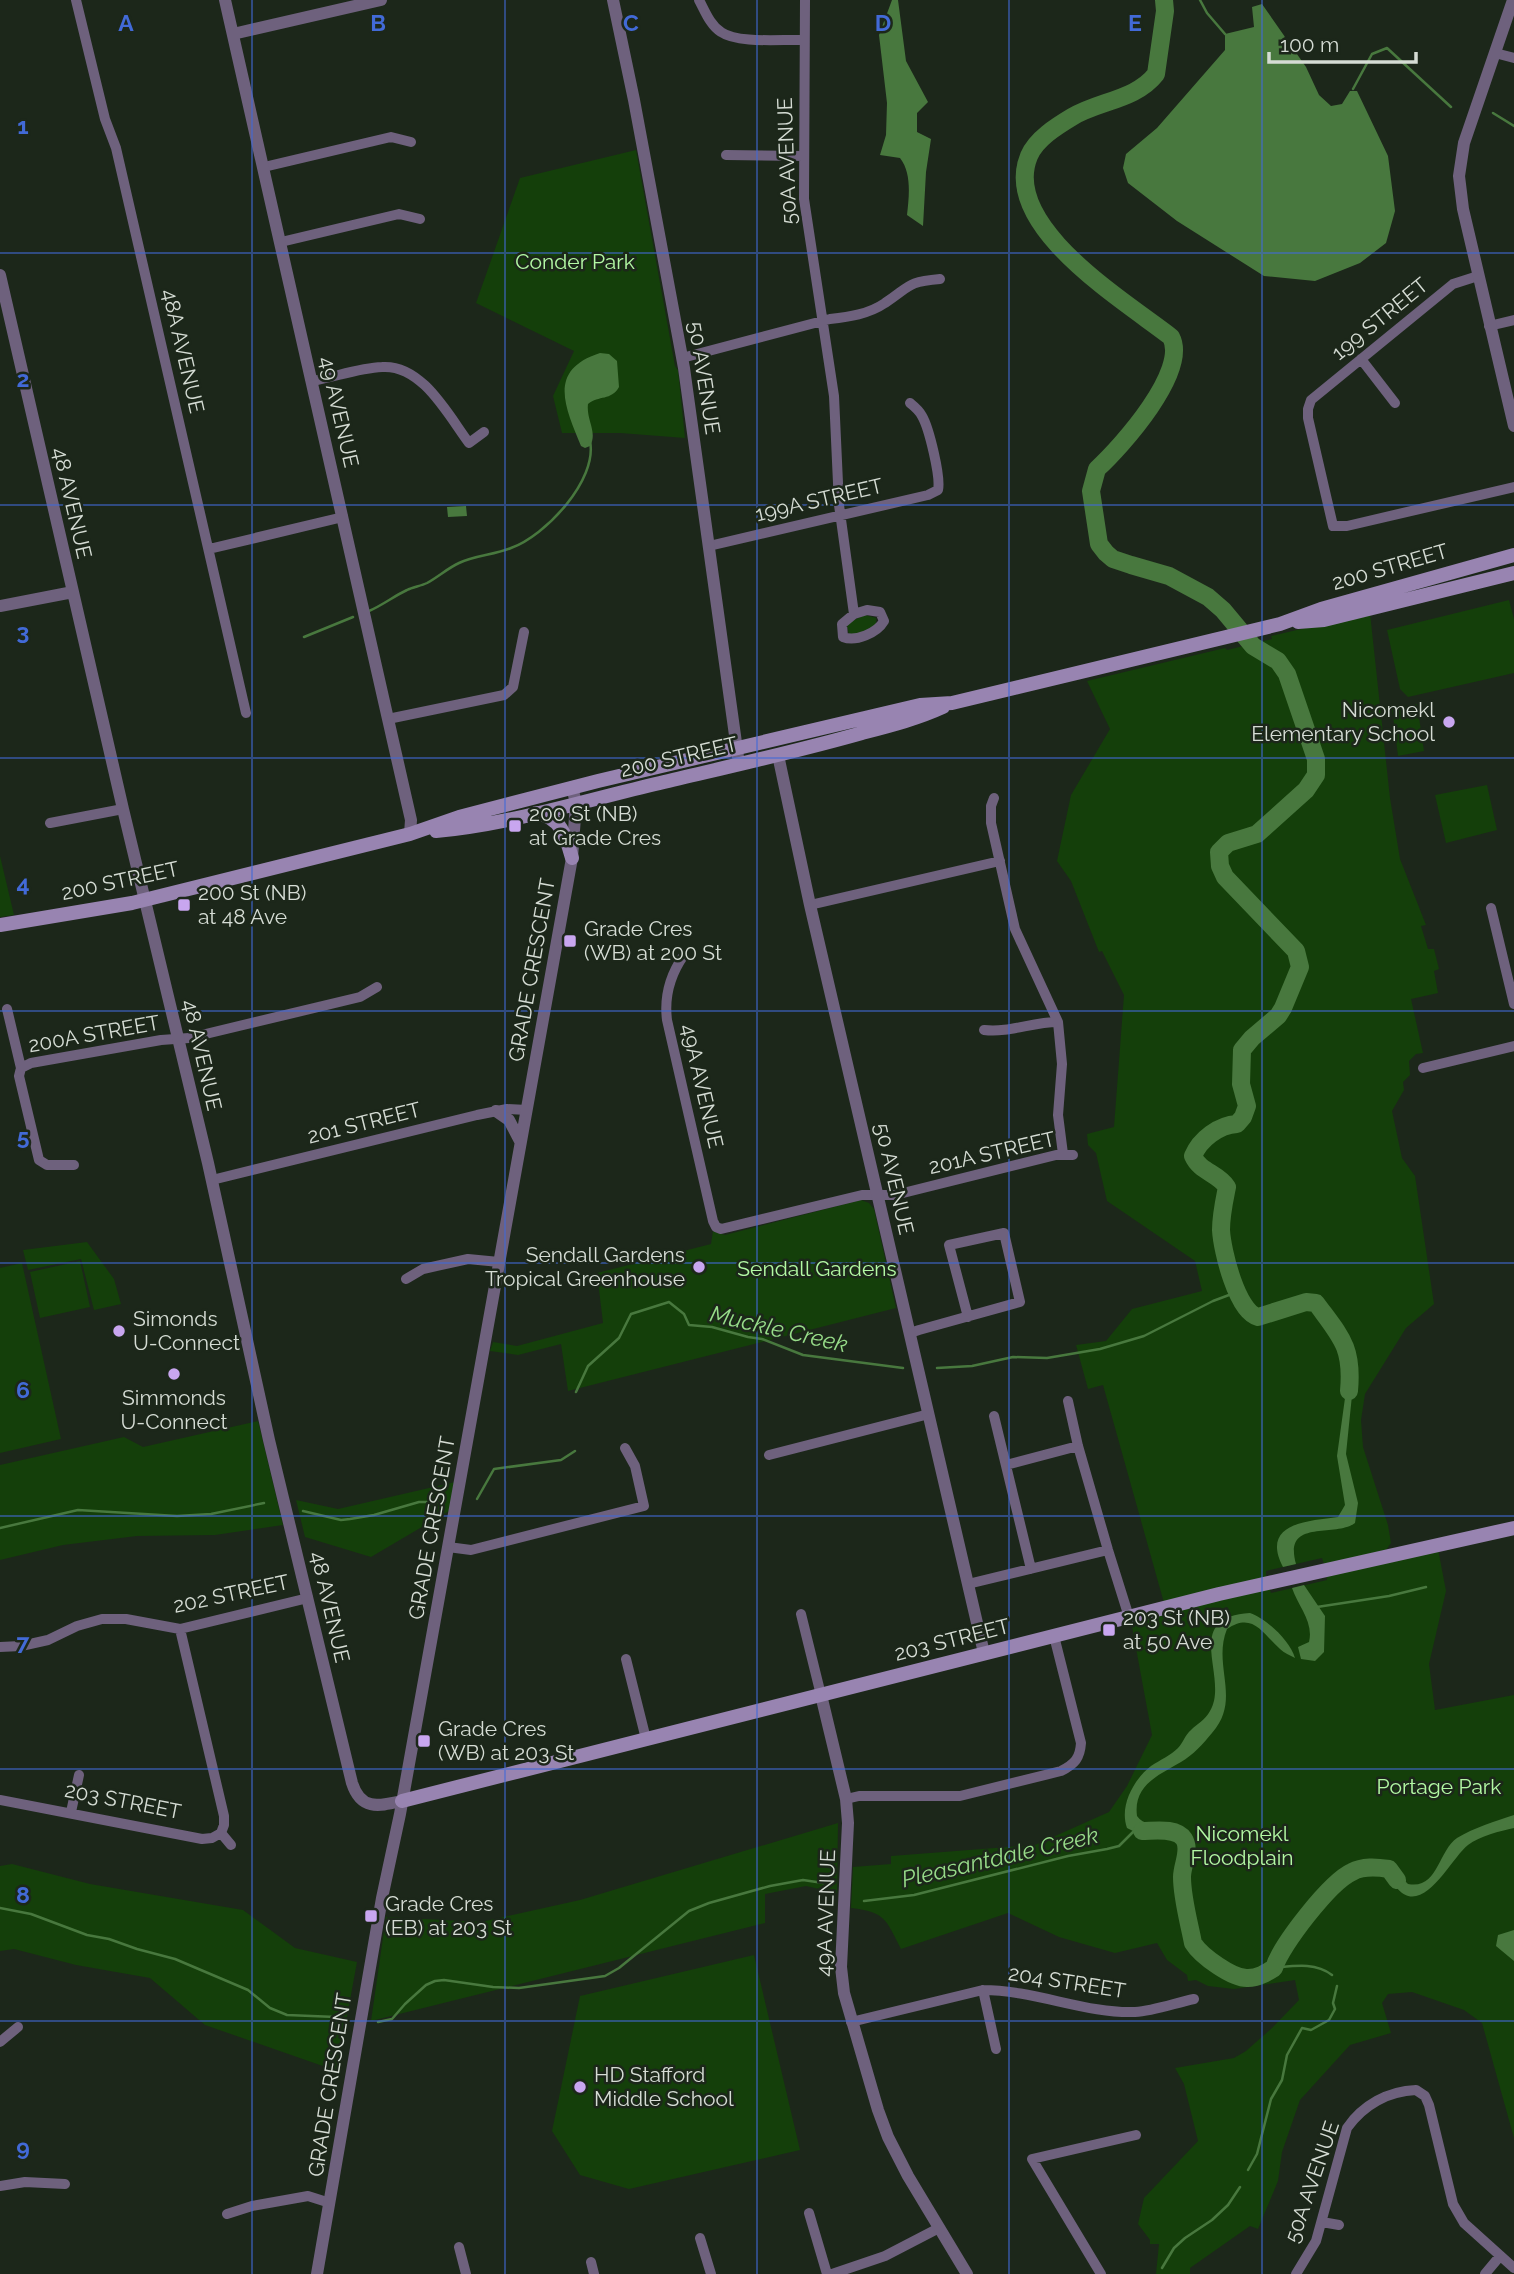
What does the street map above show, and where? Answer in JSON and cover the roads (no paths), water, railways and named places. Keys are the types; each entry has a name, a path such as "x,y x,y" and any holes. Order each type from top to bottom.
{"main road":[{"name":"200 STREET","path":"1273,626 1321,609 1514,555"},
{"name":"200 STREET","path":"0,925 145,899 411,834 459,817 736,747 920,705 952,703 1273,626 1324,620 1514,573"},
{"name":"200 STREET","path":"411,834 463,828 535,813 739,765 923,716 952,703"},
{"path":"778,755 784,746 835,731 853,720"},
{"path":"535,813 547,815 557,822 566,835 572,858"},
{"name":"203 STREET","path":"402,1801 1268,1582 1514,1528"}],"street":[{"name":"48A AVENUE","path":"76,0 105,119 116,149 246,713"},
{"name":"49 AVENUE","path":"225,0 411,820 411,834"},
{"path":"233,34 381,0"},
{"name":"50 AVENUE","path":"613,0 637,113 682,358 739,765"},
{"path":"699,0 710,20 722,33 738,38 804,40"},
{"name":"50A AVENUE","path":"805,0 804,199 834,396 840,515 854,614"},
{"path":"1513,0 1473,113 1460,164 1461,199 1514,426"},
{"path":"1495,53 1514,58"},
{"path":"264,167 391,137 411,142"},
{"path":"726,155 804,156"},
{"path":"281,242 399,215 420,219"},
{"name":"48 AVENUE","path":"0,275 212,1180 253,1369 354,1791 358,1798 379,1806 402,1801"},
{"name":"199 STREET","path":"1478,276 1453,284 1311,400 1308,418 1333,526 1347,526 1514,487"},
{"path":"682,358 822,321 852,317 884,304 916,281 940,279"},
{"path":"1489,326 1514,320"},
{"path":"1361,359 1395,403"},
{"path":"312,382 374,368 403,369 425,386 469,443 484,432"},
{"name":"199A STREET","path":"709,546 928,495 938,490 939,477 925,424 922,415 910,403"},
{"path":"209,549 343,517"},
{"path":"0,606 73,592"},
{"path":"388,719 509,692 513,687 524,632"},
{"name":"50 AVENUE","path":"778,755 810,905 984,1653"},
{"name":"GRADE CRESCENT","path":"317,2274 365,1989 402,1801 572,858 576,803 572,787"},
{"path":"984,1030 1000,1032 1044,1022 1058,1022 1015,929 990,814 994,798"},
{"path":"50,823 123,809"},
{"path":"810,905 1000,861"},
{"path":"1491,908 1514,1004"},
{"name":"49A AVENUE","path":"684,956 671,972 666,1009 716,1227"},
{"name":"200A STREET","path":"21,1068 31,1063 178,1039 360,997 377,987"},
{"path":"7,1009 21,1068 19,1076 39,1160 47,1166 74,1165"},
{"name":"201A STREET","path":"716,1227 728,1229 862,1195 895,1195 1068,1155 1058,1115 1062,1064 1058,1022"},
{"path":"1423,1068 1514,1046"},
{"name":"201 STREET","path":"212,1180 496,1111 527,1110"},
{"path":"496,1111 509,1120 521,1145"},
{"path":"909,1333 968,1317 1020,1302 1003,1234 949,1245 968,1317"},
{"path":"406,1279 423,1269 468,1259 499,1262"},
{"path":"1068,1401 1078,1446 1129,1617"},
{"path":"769,1455 929,1414"},
{"path":"994,1416 1031,1569"},
{"path":"1006,1465 1078,1446"},
{"path":"448,1547 471,1549 644,1506 635,1466 625,1448"},
{"path":"968,1584 1108,1550"},
{"name":"202 STREET","path":"0,1647 48,1640 77,1626 102,1619 126,1619 180,1629 308,1598"},
{"name":"49A AVENUE","path":"801,1614 846,1799 848,1823 841,1967 844,1993 885,2129 908,2176 967,2274"},
{"path":"180,1629 224,1816 221,1833 231,1845"},
{"path":"846,1799 859,1796 960,1796 1061,1771 1073,1765 1080,1755 1081,1743 1054,1636"},
{"path":"626,1659 646,1740"},
{"path":"71,1812 79,1775"},
{"name":"203 STREET","path":"0,1800 202,1839 221,1833"},
{"path":"983,1990 996,2049"},
{"name":"204 STREET","path":"852,2022 983,1990 1006,1990 1125,2012 1137,2012 1194,1999"},
{"path":"0,2042 18,2027"},
{"name":"50A AVENUE","path":"1296,2274 1316,2241 1347,2128 1354,2118 1387,2095 1416,2090 1425,2096 1429,2105 1453,2204 1464,2223 1500,2256"},
{"path":"1101,2274 1032,2159 1136,2135"},
{"path":"0,2186 25,2182 65,2184"},
{"path":"227,2214 252,2206 308,2196 330,2203"},
{"path":"809,2213 830,2274 885,2256 939,2228"},
{"path":"1322,2222 1339,2225"},
{"path":"700,2238 711,2274"},
{"path":"459,2247 466,2274"},
{"path":"1485,2274 1500,2256 1514,2268"},
{"path":"591,2262 594,2274"}],"waterway":[{"path":"1164,0 1165,11 1156,74 1138,89 1082,112 1048,134 1029,156 1025,182 1032,209 1049,235 1098,282 1171,337 1174,351 1171,369 1150,407 1122,443 1097,469 1091,491 1099,544 1113,559 1169,576 1208,597 1223,610 1253,646 1278,661 1287,674 1316,759 1316,775 1306,790 1257,834 1228,843 1219,852 1220,866 1225,877 1296,951 1300,967 1278,1016 1242,1050 1241,1084 1247,1106 1243,1117 1237,1124 1211,1134 1200,1144 1193,1156 1200,1166 1219,1178 1227,1187 1222,1239 1232,1279 1244,1304 1250,1313 1258,1317 1306,1302 1316,1303 1347,1353 1349,1391"},
{"path":"1200,0 1225,34"},
{"path":"1353,89 1372,54 1387,48 1451,107"},
{"path":"1493,113 1514,126"},
{"path":"369,611 407,590 427,583 459,563 511,548 539,532 566,505 577,489 586,472 590,441"},
{"path":"304,637 353,617"},
{"name":"Muckle Creek","path":"937,1368 972,1366 1013,1357 1047,1358 1100,1349 1144,1336 1213,1301 1237,1292"},
{"name":"Muckle Creek","path":"576,1392 588,1366 619,1338 631,1314 669,1302 684,1314 689,1325 712,1327 762,1339 803,1355 903,1368"},
{"name":"Muckle Creek","path":"477,1499 494,1469 561,1460 575,1451"},
{"name":"Muckle Creek","path":"303,1511 341,1520 374,1515 419,1502 438,1502"},
{"name":"Muckle Creek","path":"0,1528 78,1510 177,1516 211,1514 264,1503"},
{"path":"1317,1607 1389,1596 1426,1587"},
{"name":"Pleasantdale Creek","path":"864,1901 914,1895 1068,1856 1119,1846 1135,1830"},
{"path":"1142,1831 1170,1831 1184,1839 1187,1848 1182,1885 1193,1943 1218,1966 1242,1977 1255,1977 1274,1968 1307,1915 1332,1888 1352,1872 1370,1868 1389,1869 1397,1880"},
{"name":"Pleasantdale Creek","path":"378,2022 392,2019 426,1985 435,1981 519,1988 605,1976 619,1968 689,1911 770,1886 803,1880 830,1884"},
{"name":"Pleasantdale Creek","path":"0,1908 31,1914 87,1935 175,1959 248,1990 270,2008 287,2015 336,2017"},
{"path":"1274,1968 1311,1967 1332,1975"},
{"path":"1248,2170 1257,2154 1271,2099 1282,2080 1287,2055 1302,2028 1311,2030 1329,2020 1335,2009 1333,2003 1337,1986"},
{"path":"1162,2268 1174,2248 1212,2220 1228,2205 1240,2187"}],"place":[{"name":"Nicomekl Elementary School","path":"1449,722"},
{"name":"200 St (NB) at Grade Cres","path":"515,826"},
{"name":"200 St (NB) at 48 Ave","path":"184,905"},
{"name":"Grade Cres (WB) at 200 St","path":"570,941"},
{"name":"Sendall Gardens Tropical Greenhouse","path":"699,1267"},
{"name":"Simonds U-Connect","path":"119,1331"},
{"name":"Simmonds U-Connect","path":"174,1374"},
{"name":"203 St (NB) at 50 Ave","path":"1109,1630"},
{"name":"Grade Cres (WB) at 203 St","path":"424,1741"},
{"name":"Grade Cres (EB) at 203 St","path":"371,1916"},
{"name":"HD Stafford Middle School","path":"580,2087"}],"park label":[{"name":"Conder Park","path":"575,262"},
{"name":"Sendall Gardens","path":"817,1269"},
{"name":"Portage Park","path":"1439,1787"},
{"name":"Nicomekl Floodplain","path":"1242,1846"}]}
